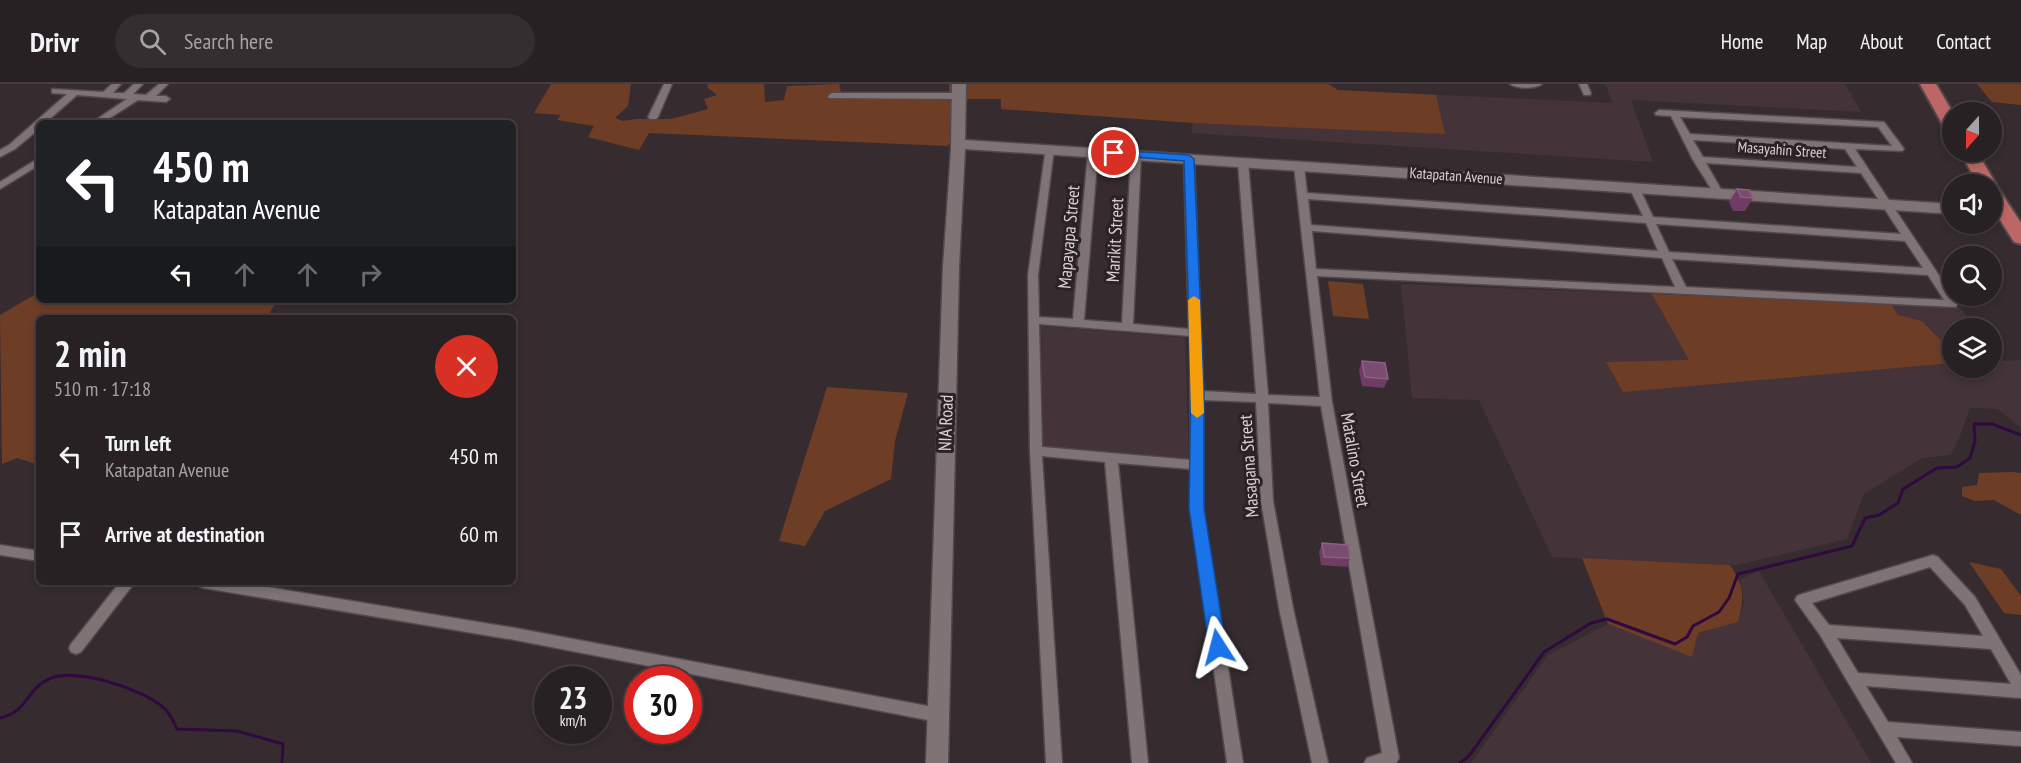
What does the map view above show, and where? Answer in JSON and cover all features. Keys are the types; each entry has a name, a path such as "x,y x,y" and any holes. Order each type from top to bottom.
{"highway":[{"path":"1928,84 1942,108"},
{"path":"2002,217 2021,238"}],"street":[{"path":"43,120 79,92 94,84"},
{"path":"105,94 117,84"},
{"path":"100,120 131,96 140,84"},
{"path":"148,98 164,84"},
{"path":"653,117 668,84"},
{"path":"1514,84 1538,84"},
{"path":"1583,84 1587,93"},
{"path":"832,96 959,90"},
{"name":"NIA Road","path":"937,763 951,267 959,90"},
{"path":"55,91 166,99"},
{"path":"1659,113 1881,123 1899,148 1686,137"},
{"path":"1674,114 1718,193"},
{"path":"0,154 12,147 36,126"},
{"name":"Katapatan Avenue","path":"958,144 1942,208"},
{"path":"1313,272 1952,304 1848,146"},
{"path":"1049,149 1033,275 1036,450 1054,763"},
{"name":"Mapayapa Street","path":"1078,324 1093,152"},
{"name":"Marikit Street","path":"1127,328 1136,154"},
{"path":"1189,159 1197,394 1197,508 1235,763"},
{"name":"Masayahin Street","path":"1698,160 1864,170"},
{"name":"Masagana Street","path":"1243,162 1262,398 1267,501 1286,608 1320,763"},
{"path":"0,186 36,163"},
{"name":"Matalino Street","path":"1299,166 1308,228 1326,402 1390,758 1372,763"},
{"path":"1634,187 1682,291"},
{"path":"1304,196 1909,238"},
{"path":"1308,228 1931,272"},
{"path":"1035,320 1195,333"},
{"path":"1197,394 1326,402"},
{"path":"1036,450 1198,465"},
{"path":"1111,457 1140,763"},
{"path":"0,550 36,556"},
{"path":"1904,763 1825,631 1802,600 1932,561 1970,602 2021,689"},
{"path":"76,648 126,585"},
{"path":"222,585 515,634 938,715"},
{"path":"1825,631 1993,643"},
{"path":"1853,679 2021,689"},
{"path":"1884,729 2021,739"}],"shaded area":[{"path":"551,84 631,84 628,106 615,118 623,121 671,119 708,109 704,99 717,95 707,87 708,84 764,84 765,102 784,100 787,86 839,84 842,96 949,97 949,84 1328,84 1338,90 1436,95 1445,134 1192,123 1001,109 1001,99 954,99 953,141 947,146 649,133 639,150 588,137 594,126 557,120 561,115 534,113"},
{"path":"1605,84 1845,84 1861,112 1631,100 1653,162 1192,133 1195,88 1338,90 1613,103"},
{"path":"1977,84 2021,84 2021,105 1992,102"},
{"path":"1328,281 1363,284 1369,319 1333,316"},
{"path":"1401,284 1960,307 1968,318 1942,318 1942,378 2002,378 2002,361 2021,360 2021,428 1998,409 1970,408 1951,455 1922,458 1864,494 1847,539 1738,565 1552,557 1479,400 1412,398"},
{"path":"36,294 36,303 275,303 269,315 36,315 36,464 17,458 2,464 0,315"},
{"path":"1652,294 1891,304 1898,315 1922,321 1942,342 1942,364 1623,392 1606,362 1689,360"},
{"path":"1041,326 1185,338 1189,461 1043,446"},
{"path":"827,387 908,393 895,441 891,479 825,511 805,546 779,541"},
{"path":"1979,473 2021,473 2021,515 1994,500 1975,501 1962,496 1962,487 1977,485"},
{"path":"1582,558 1730,565 1742,592 1742,606 1738,622 1698,633 1692,657 1608,624"},
{"path":"1969,562 2001,569 2021,596 2021,615 2004,613"},
{"path":"1759,571 1871,763 1471,763 1548,655 1608,624 1692,656 1698,633 1738,622 1744,603 1740,580"}],"building":[{"path":"1737,189 1749,190 1753,198 1741,197"},
{"path":"1362,361 1385,363 1388,379 1365,377"},
{"path":"1322,543 1348,545 1350,558 1324,557"}],"waterway":[{"path":"1460,763 1469,756 1544,652 1591,623 1607,619 1675,644 1687,637 1693,626 1719,612 1729,598 1738,574 1852,546 1865,518 1879,515 1898,503 1903,489 1937,468 1957,467 1970,458 1975,441 1974,424 1992,424 2021,435"},
{"path":"0,718 16,711 36,688 49,679 61,676 92,678 126,688 155,701 167,711 177,729 237,731 283,744 282,763"}],"slow traffic":[{"path":"1194,300 1197,413"}],"route":[{"path":"1114,153 1189,159 1197,386 1197,508 1218,647"}]}
